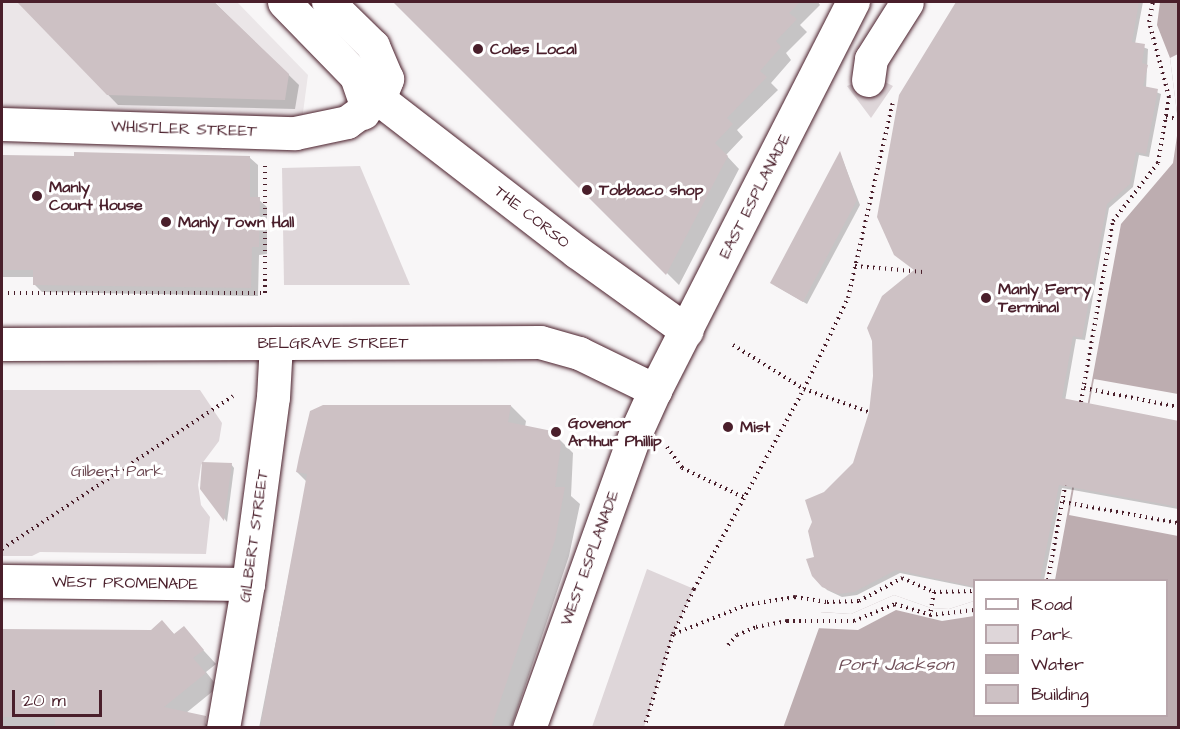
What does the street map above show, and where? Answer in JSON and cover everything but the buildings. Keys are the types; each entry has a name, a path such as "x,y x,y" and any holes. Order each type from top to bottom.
{"street":[{"path":"284,2 356,76 365,102 371,106 387,79 382,62 373,46 328,2"},
{"name":"EAST ESPLANADE","path":"655,390 853,2"},
{"path":"882,85 872,59 907,2"},
{"name":"WHISTLER STREET","path":"2,124 295,133 347,122 371,106"},
{"name":"THE CORSO","path":"371,106 687,331"},
{"name":"BELGRAVE STREET","path":"2,344 540,342 579,353 655,390"},
{"name":"GILBERT STREET","path":"223,728 248,584 273,397 276,343"},
{"name":"WEST ESPLANADE","path":"529,728 632,443 655,390"},
{"name":"WEST PROMENADE","path":"2,581 248,584"}],"path":[{"path":"1081,402 1113,221 1158,163 1169,97 1149,22 1153,2"},
{"path":"644,728 673,634 713,550 804,389 848,298 855,266 882,85"},
{"path":"1166,117 1179,119"},
{"path":"2,293 265,293 265,158"},
{"path":"855,266 923,272"},
{"path":"733,345 804,389 869,412"},
{"path":"1084,388 1179,407"},
{"path":"2,550 233,396"},
{"path":"667,447 682,468 744,497"},
{"path":"1048,579 1065,486"},
{"path":"1063,502 1179,523"},
{"path":"673,634 746,605 795,597 827,602 859,601 902,578 933,592 973,591"},
{"path":"930,615 933,592"},
{"path":"728,645 737,635 756,627 787,621 854,621 895,604 930,615 973,610"}],"shaded area":[{"path":"2,2 237,2 308,75 302,120 2,108"}],"green space":[{"path":"881,72 885,82 893,86 871,118 847,86"},
{"path":"360,166 410,285 284,285 282,168"},
{"name":"Gilbert Park","path":"2,390 200,390 222,423 219,441 201,465 198,485 201,505 210,517 206,554 40,552 32,556 2,556"},
{"path":"647,569 694,589 673,634 644,727 592,727"}],"water":[{"path":"1160,2 1178,2 1178,121 1170,58 1157,25"},
{"name":"Port Jackson","path":"1178,129 1178,727 783,728 819,628 821,612 851,614 894,595 931,608 949,609 973,601 973,717 1168,717 1168,579 1055,579 1121,224 1173,163"}],"pier":[{"path":"1178,54 1178,121 1170,58"},
{"path":"1094,379 1178,394 1178,536 1069,515"},
{"path":"894,595 931,608 949,609 973,601 973,616 942,621 896,610 858,630 815,628 818,612 851,614"}],"place":[{"name":"Coles Local","path":"478,49"},
{"name":"Tobbaco shop","path":"587,190"},
{"name":"Manly Court House","path":"37,196"},
{"name":"Manly Town Hall","path":"166,222"},
{"name":"Manly Ferry Terminal","path":"986,298"},
{"name":"Mist","path":"728,427"},
{"name":"Govenor Arthur Phillip","path":"556,432"}]}
